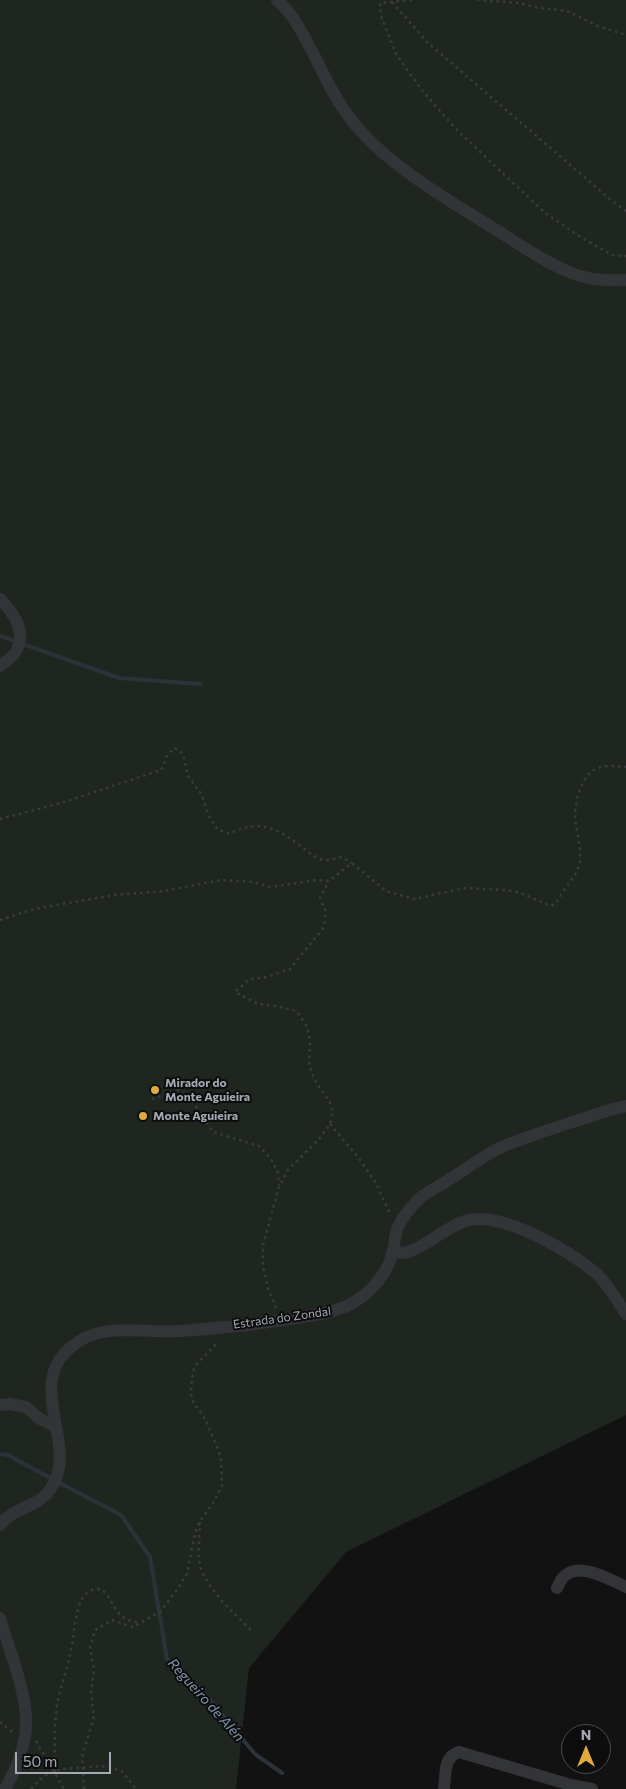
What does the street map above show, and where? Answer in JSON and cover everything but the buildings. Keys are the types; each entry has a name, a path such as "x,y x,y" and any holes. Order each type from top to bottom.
{"street":[{"path":"277,0 292,16 334,97 373,146 460,207 552,265 576,275 593,279 626,280"},
{"path":"0,599 13,614 19,625 20,642 15,654 0,666"},
{"name":"Estrada do Zondal","path":"0,1525 16,1512 42,1500 56,1480 59,1463 58,1448 50,1391 57,1364 67,1350 81,1339 114,1330 177,1331 281,1321 334,1311 353,1304 367,1293 383,1275 392,1253 397,1228 418,1199 502,1147 626,1106"},
{"path":"392,1253 407,1252 418,1247 451,1226 468,1220 489,1218 508,1223 554,1246 597,1274 610,1289 626,1314"},
{"path":"0,1405 10,1404 26,1407 56,1427"},
{"path":"557,1588 567,1573 582,1570 626,1587"},
{"path":"0,1618 26,1708 26,1728 20,1754 5,1789"},
{"path":"444,1789 448,1760 452,1754 459,1752 571,1785 592,1789"}],"path":[{"path":"412,0 380,3 381,16 396,54 424,93 456,129 545,213 582,238 612,255 626,256"},
{"path":"476,0 520,3 534,7 567,11 598,26 626,35"},
{"path":"392,2 428,43 611,200 626,210"},
{"path":"0,819 61,803 162,770 168,754 175,748 183,754 188,776 202,795 208,814 217,829 229,834 239,829 261,825 282,832 313,856 325,861 341,856 386,891 414,899 465,888 518,892 551,906 558,901 563,891 575,877 579,866 580,856 575,818 576,803 585,780 592,771 602,767 615,766 626,768"},
{"path":"281,1321 268,1288 263,1259 263,1245 279,1187 288,1170 320,1138 330,1124 332,1106 314,1079 309,1065 310,1041 308,1026 296,1012 276,1006 258,1004 235,992 248,980 267,977 290,969 324,927 326,912 320,898 325,886 352,863"},
{"path":"0,920 34,909 115,895 165,891 221,880 252,882 271,887 316,880 329,881"},
{"path":"152,1099 179,1090 192,1099 213,1132 259,1146 271,1159 278,1173 279,1187"},
{"path":"330,1124 358,1157 376,1183 397,1228"},
{"path":"84,1789 82,1757 94,1716 90,1693 94,1670 90,1648 95,1630 112,1620 132,1627 161,1611 187,1574 194,1534 222,1486 221,1457 216,1442 206,1421 192,1400 193,1371 204,1355 237,1326"},
{"path":"200,1521 200,1566 216,1594 252,1631"},
{"path":"55,1772 56,1714 59,1691 66,1675 79,1605 83,1597 89,1591 102,1590 108,1595 117,1613 132,1622 140,1622"},
{"path":"26,1728 64,1789"},
{"path":"31,1789 44,1776 62,1769 101,1766 122,1771 136,1789"}],"shaded area":[{"path":"0,0 626,0 626,1415 346,1552 249,1668 236,1789 0,1789"}],"waterway":[{"path":"0,636 119,678 200,684"},
{"name":"Regueiro de Alén","path":"0,1454 8,1455 52,1479"},
{"name":"Regueiro de Alén","path":"58,1482 121,1515 150,1557 167,1659 200,1688 255,1754 282,1773"}],"place":[{"name":"Mirador do Monte Aguieira","path":"155,1090"},
{"name":"Monte Aguieira","path":"143,1116"}]}
